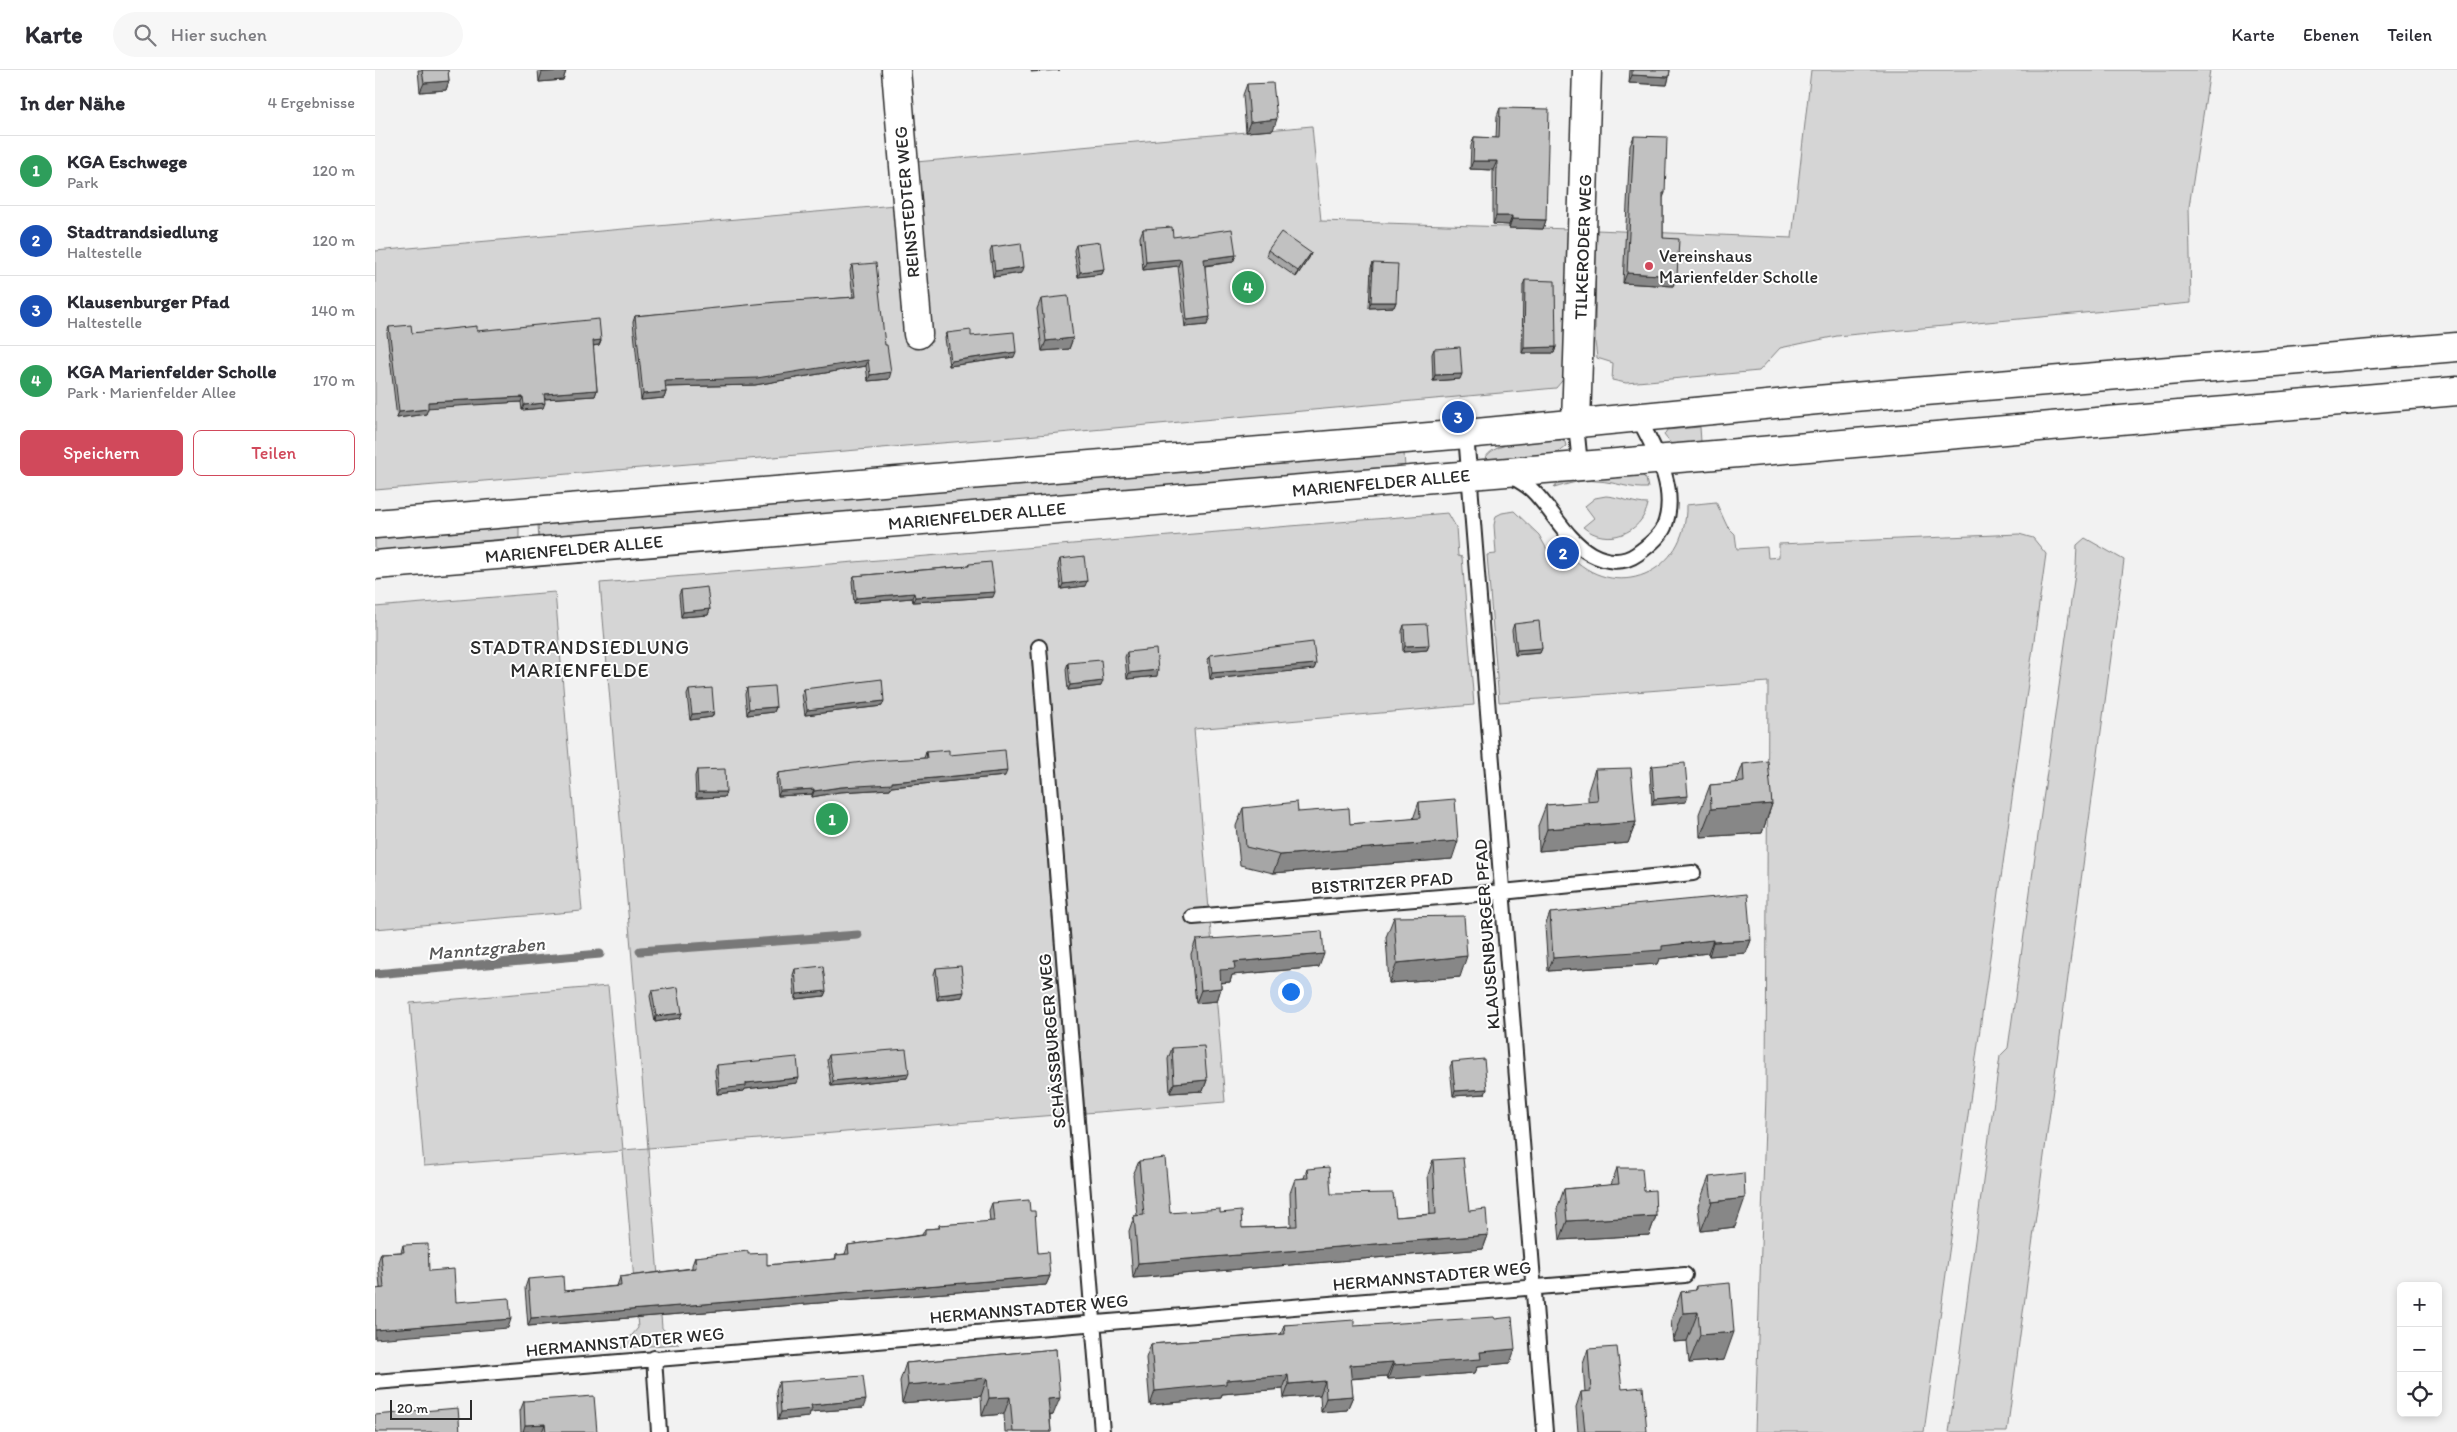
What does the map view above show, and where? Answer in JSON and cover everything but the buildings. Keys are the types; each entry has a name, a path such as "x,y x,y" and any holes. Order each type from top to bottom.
{"main road":[{"name":"REINSTEDTER WEG","path":"896,70 918,334"},
{"name":"TILKERODER WEG","path":"1576,424 1587,70"},
{"path":"375,524 1466,434 1639,419 1817,400 2457,347"},
{"name":"MARIENFELDER ALLEE","path":"375,565 1821,446 2457,391"}],"lane":[{"path":"1506,472 1531,489 1575,541 1590,554 1611,562 1632,558 1651,543 1664,528 1669,493 1660,459 1639,419"},
{"path":"1576,424 1580,465"},
{"name":"KLAUSENBURGER PFAD","path":"1466,434 1545,1432"},
{"name":"SCHÄSSBURGER WEG","path":"1039,647 1102,1432"},
{"name":"BISTRITZER PFAD","path":"1193,917 1502,892 1693,874"},
{"name":"HERMANNSTADTER WEG","path":"375,1382 1685,1274"},
{"path":"654,1358 659,1432"}],"shaded area":[{"path":"1811,70 2210,70 2189,207 2191,303 1837,336 1780,348 1759,371 1626,383 1612,380 1613,363 1597,358 1595,342 1596,230 1792,238"},
{"path":"1312,126 1321,221 1570,229 1566,376 1556,388 1026,436 375,490 375,251 895,205 906,345 932,342 916,162"},
{"path":"1700,427 1701,442 1672,445 1664,435 1667,430"},
{"path":"1561,440 1565,442 1566,446 1555,455 1489,460 1486,457 1491,451 1509,444"},
{"path":"1404,453 1405,468 539,540 538,525"},
{"path":"1642,475 1646,479 1648,488 1586,481 1554,488 1560,481"},
{"path":"1606,496 1648,504 1639,523 1631,530 1622,534 1602,536 1592,533 1583,527 1594,518 1585,506 1595,498"},
{"path":"1716,502 1727,526 1735,534 1737,549 1767,547 1768,558 1779,557 1779,544 2019,534 2033,538 2046,554 1924,1432 1755,1432 1766,1094 1768,682 1499,702 1487,555 1496,554 1494,525 1496,516 1514,511 1539,535 1555,564 1568,553 1586,569 1606,577 1626,579 1645,574 1662,564 1675,548 1683,529 1686,505"},
{"path":"1448,513 1456,527 1458,556 1462,557 1474,705 1194,729 1225,1102 1085,1113 1054,740 1038,741 1068,1114 648,1148 600,583"},
{"path":"519,527 519,541 375,553 375,539"},
{"path":"2085,538 2124,560 2007,1432 1949,1432 2000,1056 2008,1048 2076,566 2077,545"},
{"path":"555,592 582,911 375,929 375,607"},
{"path":"608,986 623,1150 648,1148 662,1328 679,1344 621,1348 638,1328 623,1151 424,1166 410,1003"}],"waterway":[{"name":"Manntzgraben","path":"640,951 858,935"},
{"name":"Manntzgraben","path":"375,974 600,954"}],"place":[{"name":"Vereinshaus Marienfelder Scholle","path":"1649,266"},
{"name":"KGA Marienfelder Scholle","path":"1248,287"},
{"name":"Klausenburger Pfad","path":"1458,417"},
{"name":"Stadtrandsiedlung","path":"1563,553"},
{"name":"KGA Eschwege","path":"832,819"}],"district":[{"name":"STADTRANDSIEDLUNG MARIENFELDE","path":"580,658"}]}
